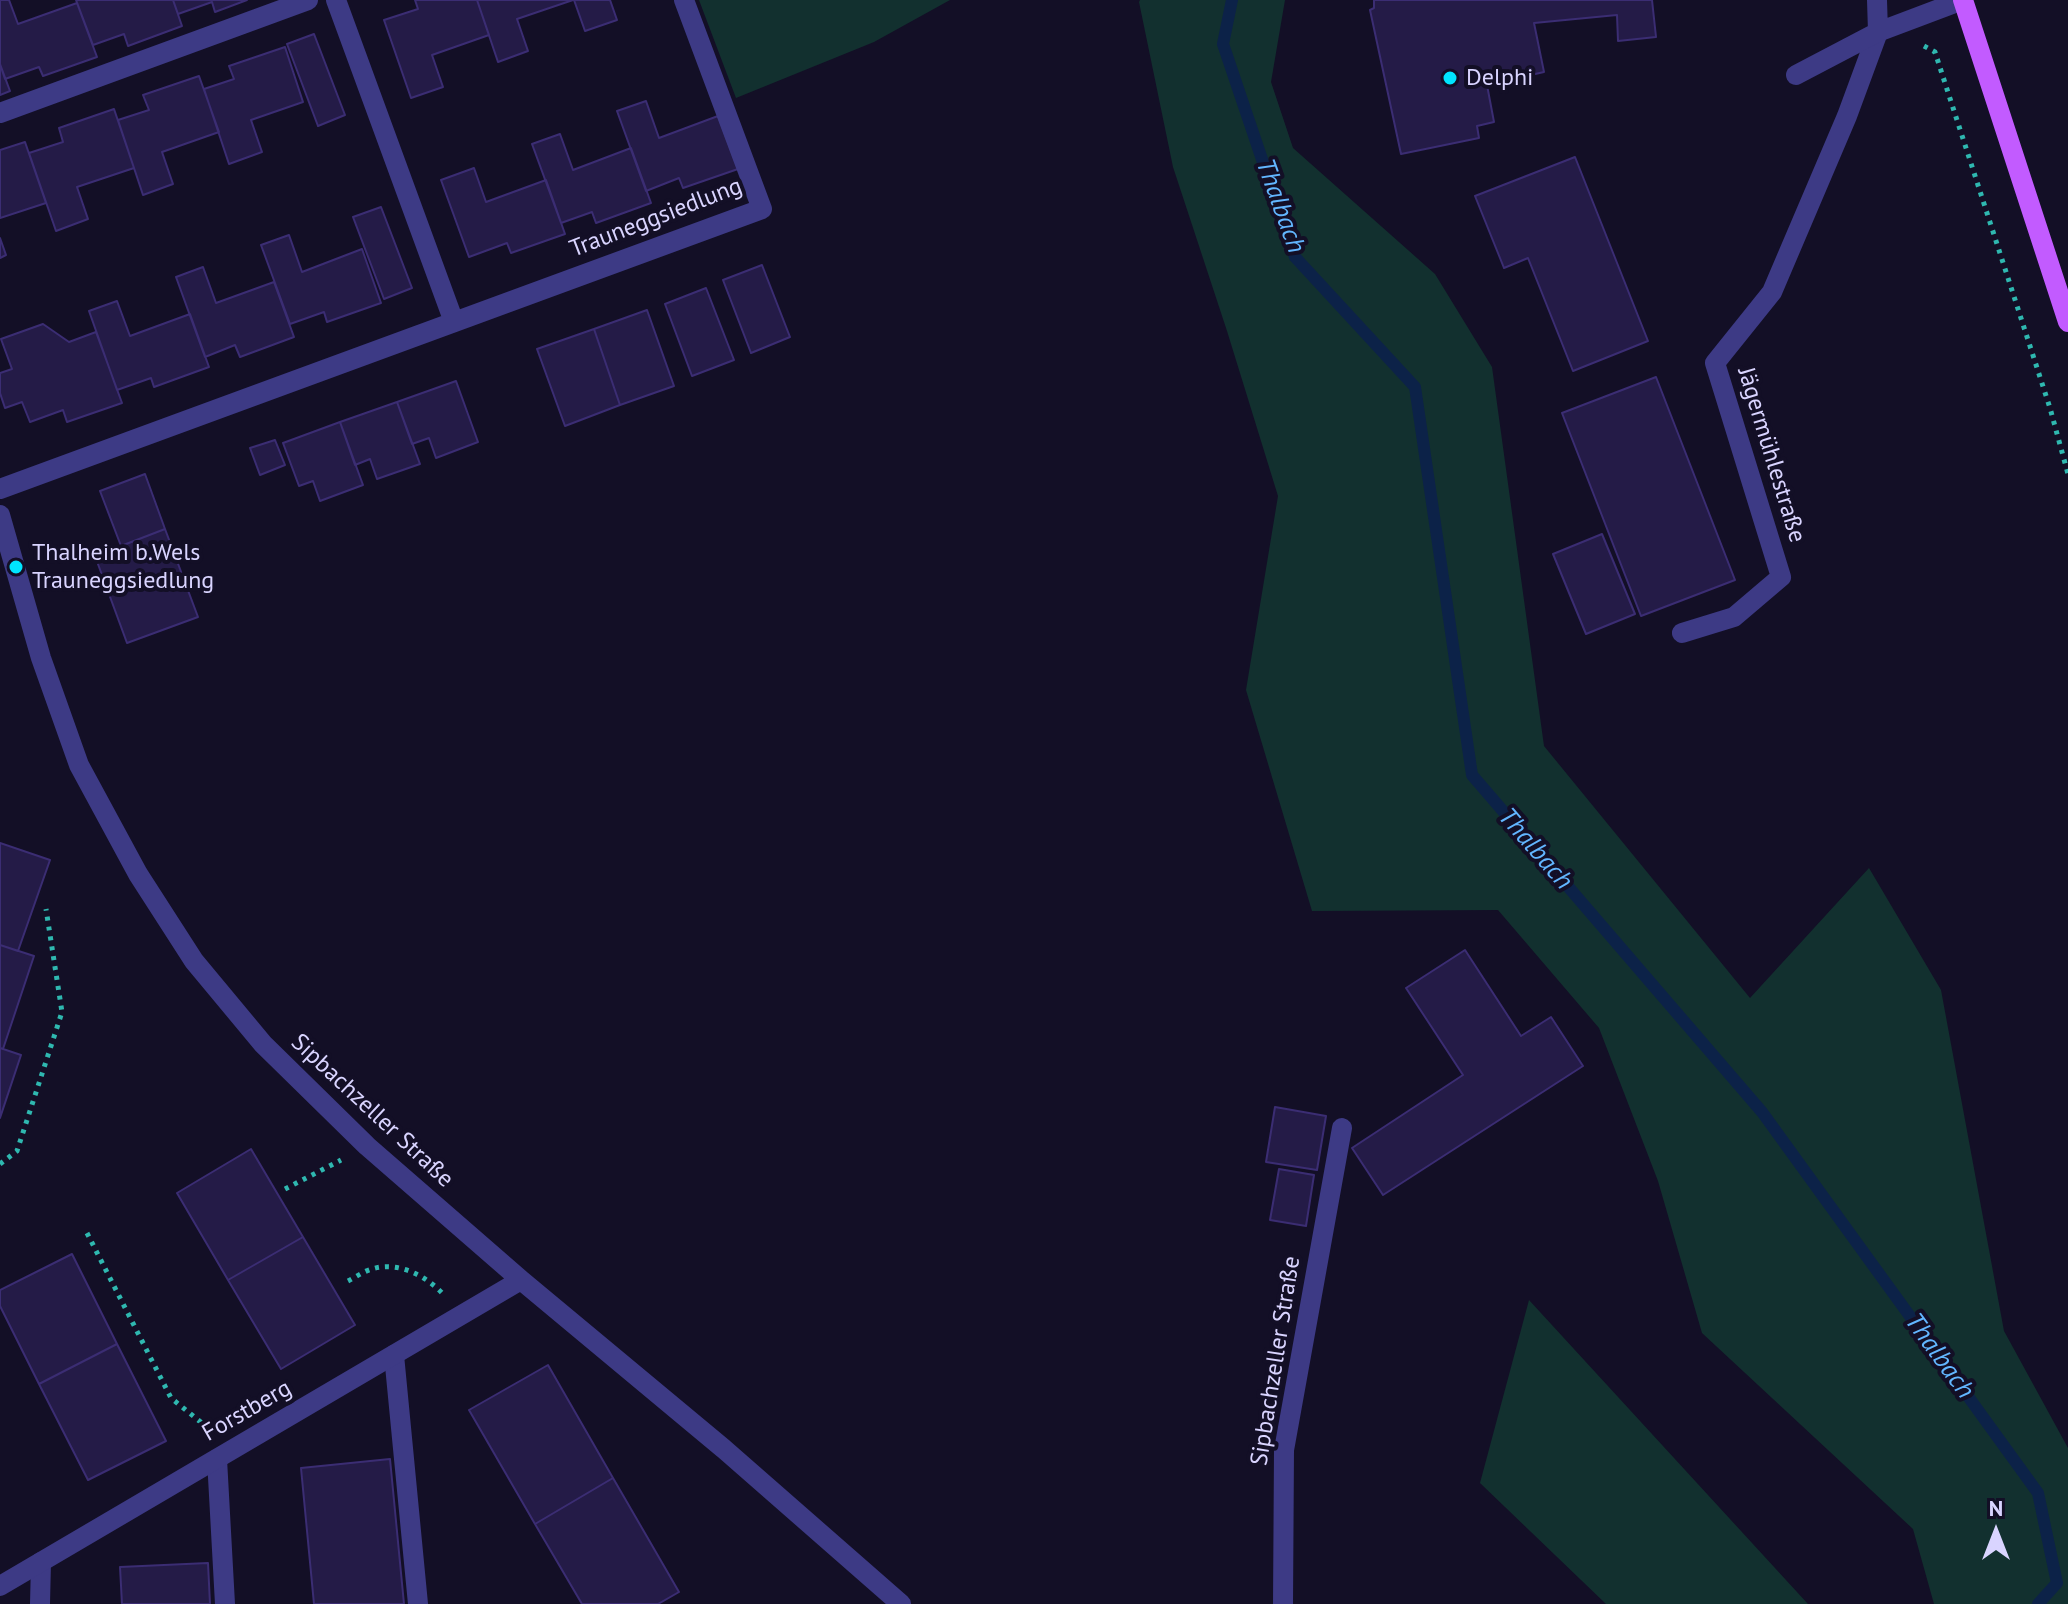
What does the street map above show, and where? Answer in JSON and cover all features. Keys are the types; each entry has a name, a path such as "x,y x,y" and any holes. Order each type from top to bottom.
{"main road":[{"path":"1963,0 2068,322"}],"street":[{"path":"0,113 308,0"},
{"path":"336,0 454,322"},
{"name":"Trauneggsiedlung","path":"0,489 762,209 684,0"},
{"name":"Jägermühlestraße","path":"1682,633 1734,617 1781,577 1715,363 1772,292 1847,116 1878,32 1877,0"},
{"path":"1796,75 1878,32 1963,0"},
{"name":"Sipbachzeller Straße","path":"0,515 41,658 79,765 138,874 194,961 263,1044 367,1146 521,1280 724,1449 901,1604"},
{"name":"Sipbachzeller Straße","path":"1283,1604 1284,1450 1342,1128"},
{"name":"Forstberg","path":"0,1586 521,1280"},
{"path":"394,1355 418,1604"},
{"path":"225,1454 225,1604"},
{"path":"40,1604 41,1562"}],"path":[{"path":"1907,21 1914,40 1935,52 2050,408 2068,474"},
{"path":"0,1164 17,1151 62,1012 46,909"},
{"path":"285,1189 367,1146"},
{"path":"87,1233 171,1398 225,1454"},
{"path":"348,1281 372,1268 396,1267 419,1274 440,1291 457,1318"}],"green space":[{"path":"699,0 950,0 874,42 736,98"},
{"path":"1140,0 1285,0 1271,82 1293,148 1435,274 1492,367 1544,746 1750,998 1869,868 1941,990 2004,1331 2068,1448 2068,1604 1934,1604 1913,1529 1702,1333 1658,1181 1599,1028 1498,910 1312,911 1246,690 1278,496 1173,167"},
{"path":"1529,1300 1808,1604 1606,1604 1480,1483"}],"building":[{"path":"0,0 9,0 18,24 77,3 97,57 43,76 39,67 5,79 0,64"},
{"path":"76,0 173,0 182,26 128,46 124,34 93,45"},
{"path":"173,0 247,0 215,12 212,2 178,14"},
{"path":"415,0 477,0 489,35 432,55 443,87 411,98 384,20 418,9"},
{"path":"477,0 573,0 517,19 528,51 498,62"},
{"path":"574,0 610,0 617,20 585,31"},
{"name":"Delphi","path":"1374,0 1652,0 1656,37 1618,41 1617,15 1534,23 1544,72 1487,85 1494,122 1477,126 1479,138 1401,154 1370,10 1374,8"},
{"path":"314,34 345,115 318,126 287,44"},
{"path":"285,47 303,102 251,120 262,152 229,164 204,89 234,79 229,66"},
{"path":"0,64 10,91 0,95"},
{"path":"199,76 219,132 162,152 173,184 143,195 118,120 149,110 143,95"},
{"path":"646,101 659,138 718,116 738,169 683,188 679,178 646,191 617,111"},
{"path":"114,109 134,168 77,187 88,219 56,231 29,153 63,142 59,128"},
{"path":"560,134 573,170 631,148 651,203 596,223 592,212 561,223 532,144"},
{"path":"25,142 46,203 0,218 0,150"},
{"path":"1575,157 1648,341 1573,371 1528,258 1504,268 1475,196"},
{"path":"474,168 486,202 546,180 565,234 511,253 507,243 469,257 441,180"},
{"path":"381,207 412,288 384,299 353,217"},
{"path":"289,235 302,272 362,249 381,303 327,322 324,312 290,324 261,245"},
{"path":"0,238 6,255 0,258"},
{"path":"762,265 790,337 751,353 723,280"},
{"path":"203,267 216,303 274,282 294,337 240,357 235,345 205,357 176,277"},
{"path":"706,288 734,360 692,376 665,304"},
{"path":"117,301 130,336 190,314 209,367 154,387 151,378 117,390 89,311"},
{"path":"647,310 674,386 620,405 594,329"},
{"path":"43,324 69,342 96,332 122,403 67,422 63,410 30,422 22,402 5,408 0,393 0,373 12,369 1,339"},
{"path":"594,329 620,405 565,426 537,349"},
{"path":"1656,377 1735,580 1641,616 1562,413"},
{"path":"456,381 478,442 436,458 429,438 412,444 397,402"},
{"path":"397,402 420,464 377,479 370,459 355,465 340,422"},
{"path":"340,422 363,485 320,501 313,481 299,486 283,443"},
{"path":"275,440 285,465 260,475 250,448"},
{"path":"145,474 165,529 121,546 100,491"},
{"path":"165,529 198,617 127,643 95,556"},
{"path":"1602,534 1635,614 1586,634 1553,554"},
{"path":"0,843 50,860 18,951 0,945"},
{"path":"0,945 34,956 3,1049 0,1048"},
{"path":"1465,950 1521,1036 1551,1017 1583,1066 1383,1195 1352,1148 1463,1075 1406,988"},
{"path":"0,1048 21,1055 0,1118"},
{"path":"1275,1107 1326,1116 1317,1170 1266,1162"},
{"path":"251,1149 303,1237 228,1280 177,1193"},
{"path":"1279,1169 1314,1175 1306,1226 1270,1220"},
{"path":"303,1237 355,1325 281,1369 228,1280"},
{"path":"72,1254 117,1344 39,1384 0,1306 0,1290"},
{"path":"117,1344 166,1441 88,1480 39,1384"},
{"path":"548,1365 613,1478 535,1524 469,1410"},
{"path":"390,1459 404,1604 314,1604 301,1468"},
{"path":"613,1478 679,1592 658,1604 582,1604 535,1524"},
{"path":"208,1563 210,1604 122,1604 120,1567"}],"waterway":[{"name":"Thalbach","path":"1232,0 1223,44 1295,257 1415,387 1472,775 1762,1112 2038,1493 2057,1583 2038,1604"}],"place":[{"name":"Delphi","path":"1450,78"},
{"name":"Thalheim b.Wels Trauneggsiedlung","path":"16,567"}]}
